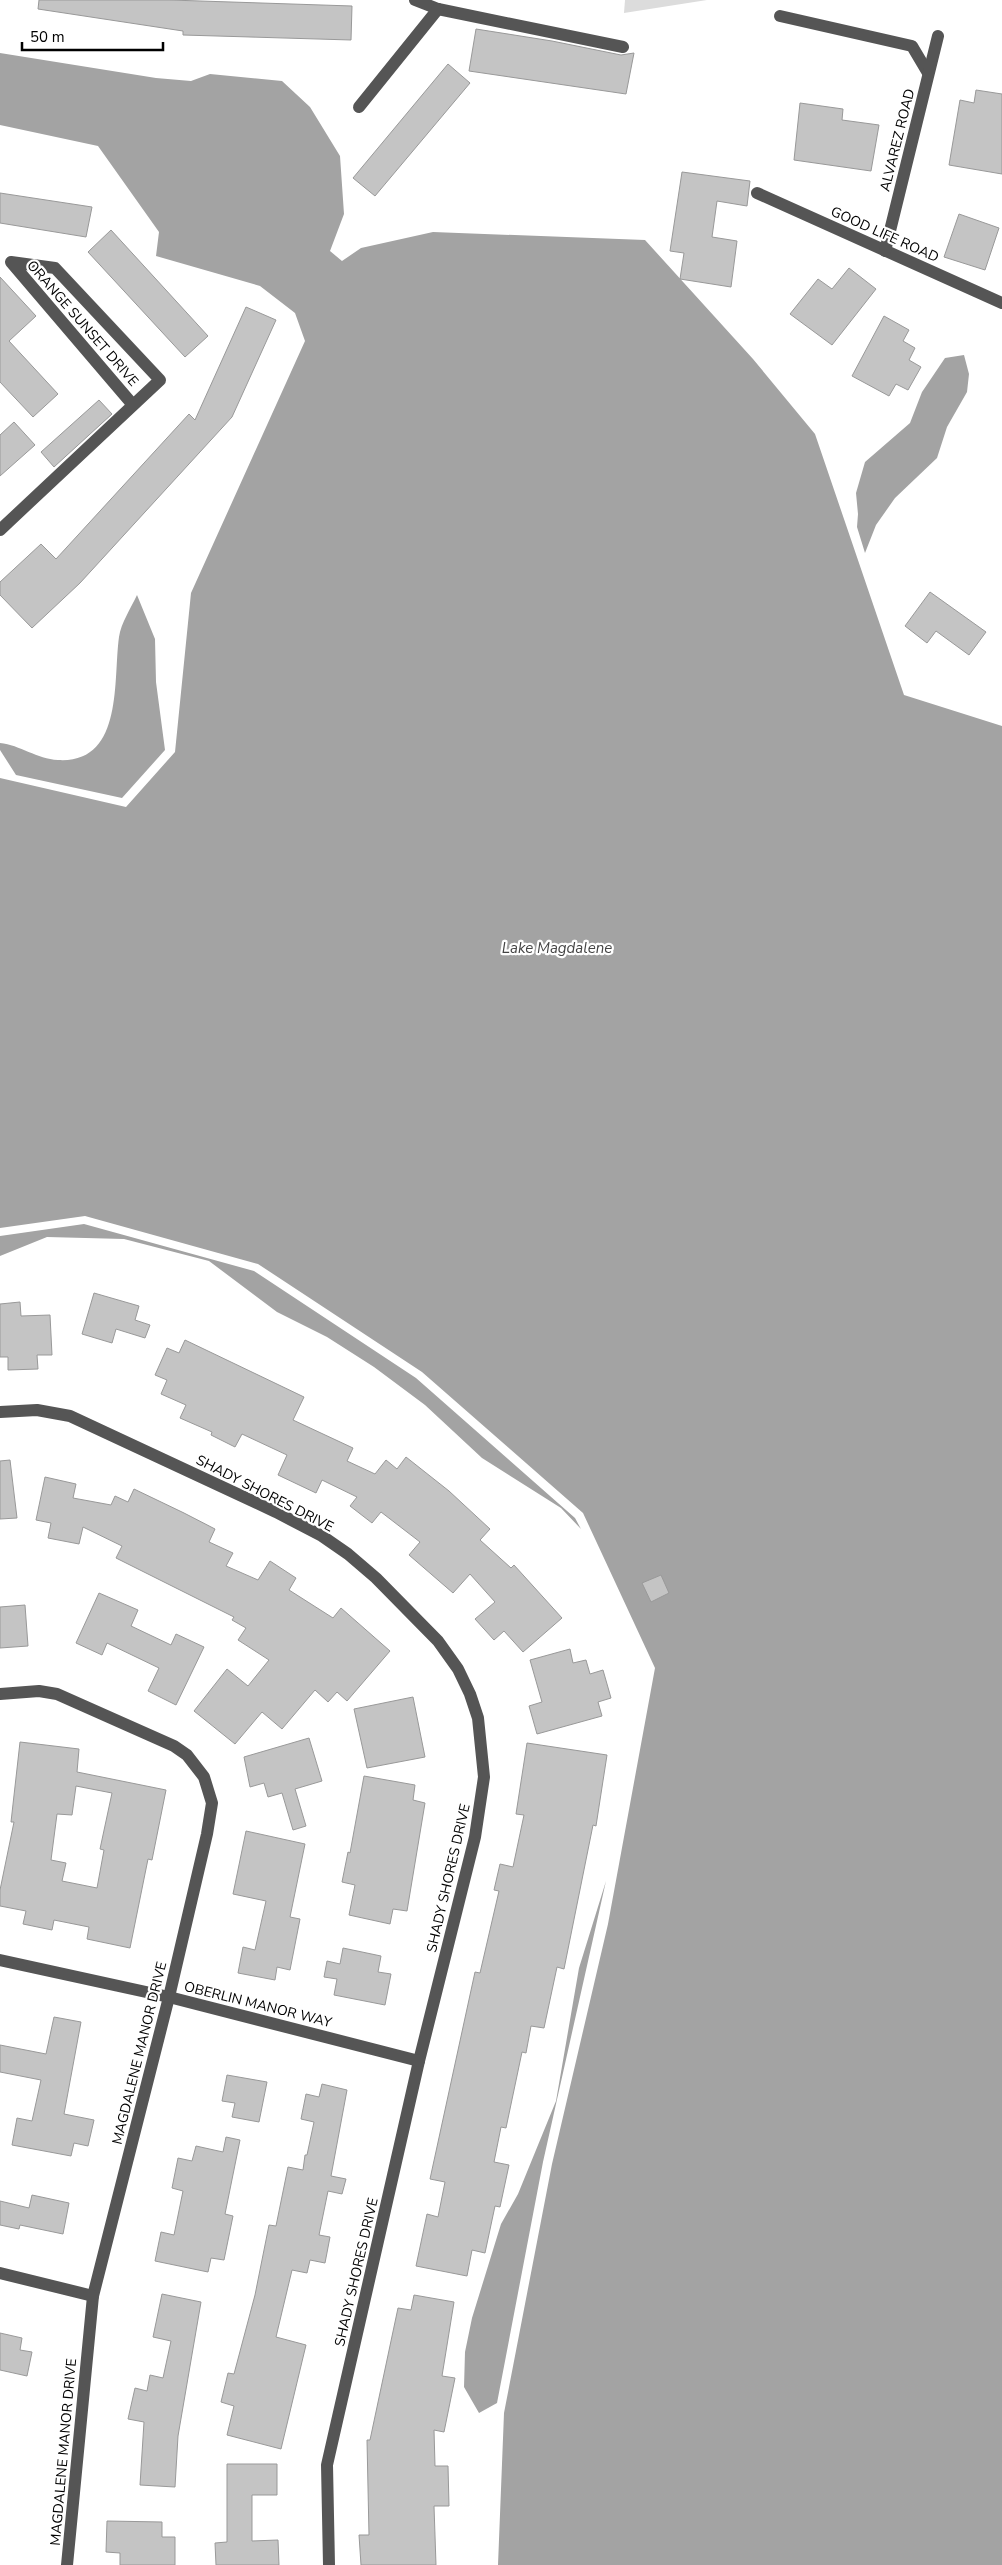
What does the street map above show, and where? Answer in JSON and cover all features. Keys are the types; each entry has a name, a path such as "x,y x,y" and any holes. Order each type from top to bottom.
{"street":[{"path":"415,0 438,9 623,47"},
{"path":"359,106 438,9"},
{"path":"780,16 912,46 928,73"},
{"name":"ALVAREZ ROAD","path":"885,251 938,36"},
{"name":"GOOD LIFE ROAD","path":"756,193 1002,304"},
{"name":"ORANGE SUNSET DRIVE","path":"5,261 133,405"},
{"name":"ORANGE SUNSET DRIVE","path":"0,530 160,380 55,268 5,261"},
{"name":"SHADY SHORES DRIVE","path":"0,1412 36,1410 70,1416 276,1512 322,1536 348,1554 394,1596 438,1641 458,1669 470,1694 478,1718 483,1759 482,1803 419,2061 327,2465 329,2565"},
{"name":"MAGDALENE MANOR DRIVE","path":"0,1694 39,1691 57,1694 174,1746 187,1755 204,1777 212,1803 211,1816 169,1997 93,2296 68,2565"},
{"name":"OBERLIN MANOR WAY","path":"0,1960 169,1997 419,2061"},
{"path":"0,2272 93,2296"}],"shaded area":[{"path":"625,0 707,0 624,13"}],"water":[{"name":"Lake Magdalene","path":"0,53 156,78 191,81 210,74 282,81 310,107 340,156 344,214 330,251 342,261 361,248 433,232 645,240 753,359 815,434 904,695 1002,726 1002,2565 498,2565 504,2413 552,2164 608,1924 655,1668 583,1513 422,1372 258,1264 85,1216 0,1228 0,778 126,807 175,752 191,593 305,341 295,313 260,286 156,256 159,232 98,146 0,125"},
{"path":"964,355 969,374 967,392 947,427 937,458 895,498 876,525 865,553 857,527 856,493 865,462 910,423 922,392 945,358"},
{"path":"137,595 155,639 156,682 165,750 122,798 16,775 0,750 0,743 58,760 79,758 95,749 105,734 111,716 120,632"},
{"path":"84,1224 254,1271 416,1378 575,1518 581,1529 561,1508 482,1458 425,1405 374,1367 327,1337 277,1312 209,1261 124,1239 47,1237 0,1256 0,1236"},
{"path":"606,1881 543,2162 497,2403 479,2413 464,2387 465,2352 472,2318 501,2224 518,2194 556,2101 579,1968"}],"building":[{"path":"39,0 170,0 352,6 351,40 183,35 183,31 38,9"},
{"path":"476,29 552,41 621,55 634,53 626,94 469,71"},
{"path":"448,64 470,83 375,196 353,178"},
{"path":"976,90 1002,94 1002,174 949,165 960,100 974,103"},
{"path":"800,103 843,109 842,120 879,125 871,171 794,160"},
{"path":"682,172 750,181 747,206 717,201 712,237 737,241 731,287 680,279 684,253 670,251"},
{"path":"0,193 92,207 86,237 0,223"},
{"path":"959,214 999,228 985,270 944,257"},
{"path":"111,230 208,336 185,357 88,252"},
{"path":"849,268 876,289 832,345 790,314 818,279 832,289"},
{"path":"0,277 36,316 9,341 58,394 33,417 0,382"},
{"path":"246,307 276,320 232,417 80,583 32,628 0,595 0,582 41,544 56,559 189,414 195,420"},
{"path":"884,316 909,330 903,341 915,348 909,360 921,367 908,390 896,384 889,396 852,376"},
{"path":"99,400 112,414 54,467 41,452"},
{"path":"14,422 35,445 0,476 0,435"},
{"path":"930,592 986,632 969,655 936,631 927,643 905,626"},
{"path":"94,1293 139,1306 135,1320 150,1325 145,1338 116,1329 112,1343 82,1334"},
{"path":"20,1302 21,1316 50,1315 52,1355 37,1355 38,1369 8,1370 8,1357 0,1357 0,1304"},
{"path":"185,1340 304,1397 293,1420 353,1448 347,1461 375,1474 386,1460 397,1469 406,1457 449,1491 490,1529 480,1540 511,1568 514,1565 562,1618 523,1652 504,1631 494,1640 475,1619 495,1602 470,1574 453,1593 409,1555 420,1542 381,1512 372,1523 350,1506 357,1497 322,1480 316,1493 278,1475 287,1455 242,1434 235,1447 211,1435 212,1432 180,1418 186,1405 161,1394 167,1380 155,1375 167,1348 179,1353"},
{"path":"10,1460 17,1518 0,1519 0,1461"},
{"path":"45,1477 76,1484 73,1498 111,1505 115,1496 128,1502 134,1489 184,1513 215,1529 209,1542 233,1553 226,1566 258,1580 270,1561 296,1578 289,1590 333,1618 341,1608 390,1651 347,1701 337,1692 328,1702 315,1690 282,1729 262,1712 235,1744 194,1711 227,1669 248,1686 269,1660 238,1640 246,1628 232,1620 234,1617 116,1558 122,1546 83,1527 79,1544 48,1538 51,1523 36,1520"},
{"path":"661,1575 669,1593 651,1602 642,1583"},
{"path":"99,1593 138,1610 131,1626 171,1645 176,1634 204,1647 176,1705 148,1691 159,1668 107,1643 102,1655 76,1643"},
{"path":"25,1605 28,1646 0,1648 0,1607"},
{"path":"570,1649 573,1663 586,1660 590,1674 603,1670 611,1698 598,1702 602,1716 537,1734 529,1706 542,1702 530,1660"},
{"path":"413,1697 425,1757 367,1768 354,1709"},
{"path":"309,1738 322,1781 295,1789 306,1826 293,1830 282,1793 268,1797 264,1783 250,1787 244,1757"},
{"path":"20,1742 79,1749 77,1772 166,1790 152,1860 148,1859 130,1948 87,1939 89,1927 54,1920 52,1930 23,1924 26,1911 0,1906 0,1890 14,1822 11,1822","holes":["76,1786 112,1793 100,1849 104,1850 97,1888 62,1881 66,1863 51,1860 57,1814 72,1815"]},
{"path":"527,1743 607,1755 596,1826 593,1825 564,1969 557,1967 544,2028 531,2026 526,2053 522,2052 506,2128 501,2127 494,2162 509,2165 500,2207 495,2206 485,2253 472,2250 467,2276 416,2266 427,2214 438,2217 445,2182 430,2179 475,1972 480,1973 499,1891 494,1890 500,1864 513,1867 524,1815 516,1814"},
{"path":"364,1776 415,1785 413,1800 425,1803 407,1911 393,1909 390,1924 349,1915 355,1885 342,1882 348,1852 350,1853"},
{"path":"246,1831 305,1844 290,1917 300,1919 290,1970 277,1967 275,1980 238,1973 243,1947 255,1950 266,1901 233,1894"},
{"path":"343,1948 381,1956 378,1972 391,1974 385,2005 334,1995 337,1979 324,1977 327,1961 340,1964"},
{"path":"54,2017 81,2022 64,2114 94,2120 88,2146 74,2143 71,2156 12,2145 17,2118 32,2121 41,2080 0,2072 0,2045 46,2054"},
{"path":"227,2075 267,2082 259,2122 232,2117 235,2103 222,2101"},
{"path":"322,2084 347,2090 331,2176 346,2179 342,2194 328,2191 319,2235 330,2237 325,2263 310,2260 307,2273 292,2270 276,2337 306,2345 281,2449 227,2435 234,2406 221,2402 228,2373 234,2374 255,2295 269,2225 276,2226 288,2167 303,2170 314,2122 301,2119 306,2094 319,2097"},
{"path":"226,2137 240,2140 225,2214 233,2216 224,2260 211,2258 208,2272 155,2261 161,2232 174,2235 183,2191 172,2188 178,2158 192,2161 196,2146 223,2152"},
{"path":"32,2195 69,2203 63,2234 20,2225 19,2229 0,2225 0,2201 29,2208"},
{"path":"162,2294 201,2302 178,2436 175,2487 140,2485 144,2422 128,2419 135,2388 147,2391 150,2375 163,2378 171,2341 153,2337"},
{"path":"414,2295 454,2302 442,2376 455,2378 444,2432 434,2430 435,2466 448,2466 449,2506 434,2506 436,2565 361,2565 359,2535 369,2535 367,2440 370,2440 398,2308 411,2310"},
{"path":"0,2333 22,2338 20,2350 32,2352 27,2376 0,2370"},
{"path":"227,2464 277,2464 277,2495 252,2495 252,2541 278,2540 279,2565 216,2565 215,2543 227,2542"},
{"path":"107,2521 162,2522 162,2537 175,2537 175,2565 120,2565 120,2553 106,2552"}]}
